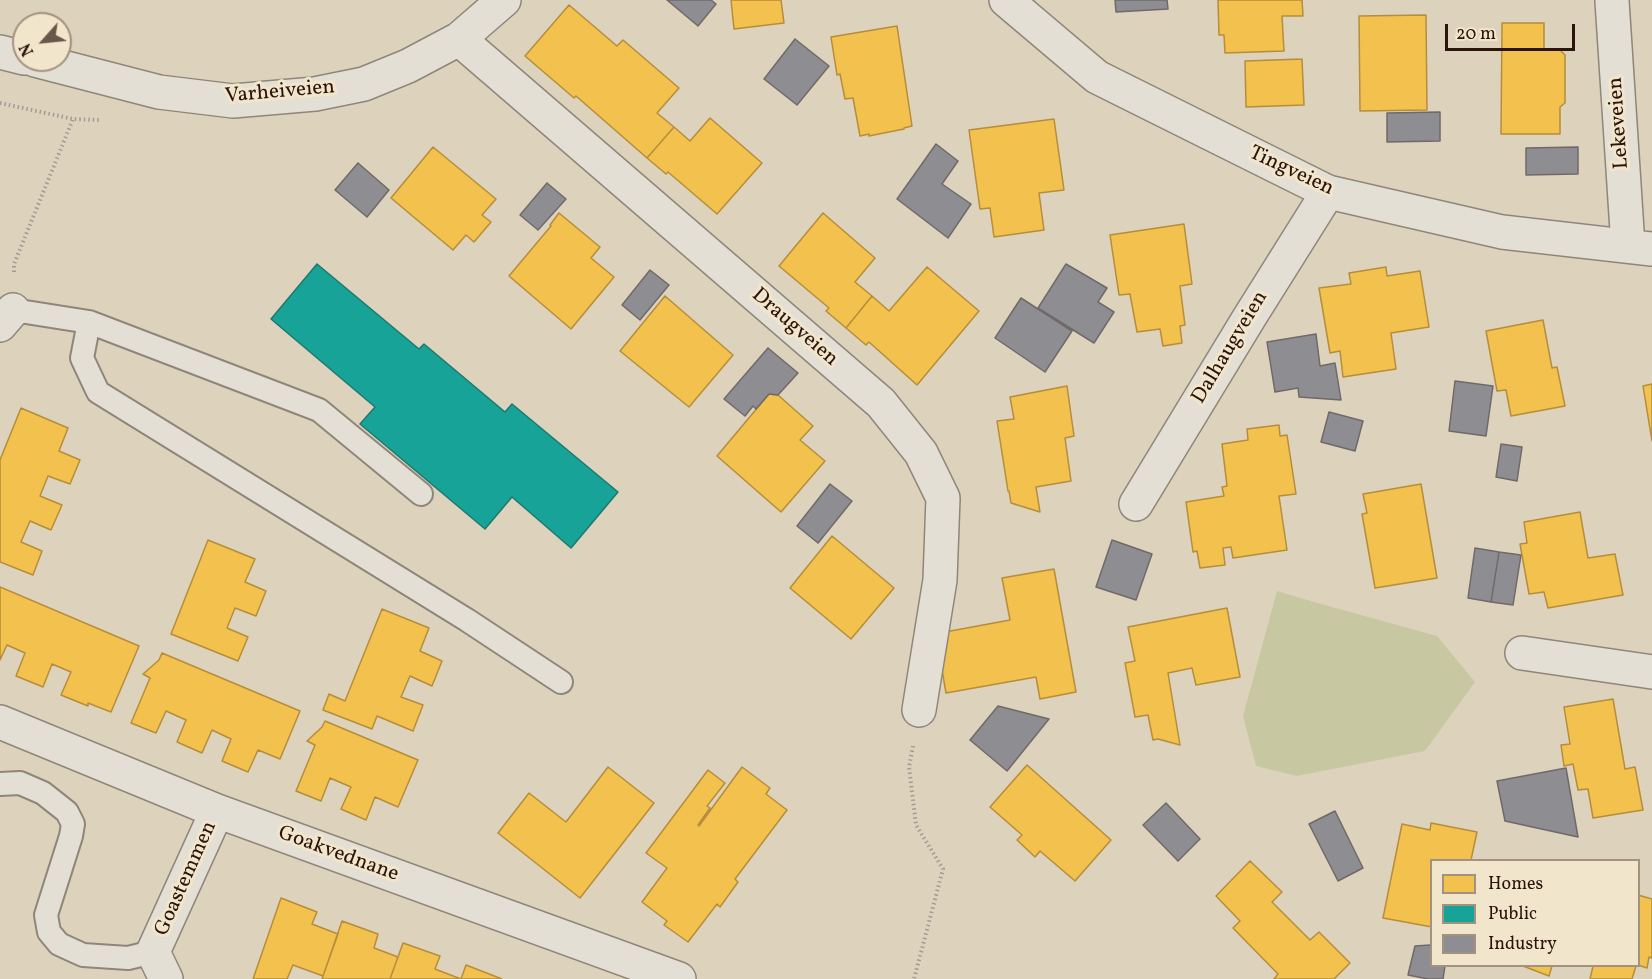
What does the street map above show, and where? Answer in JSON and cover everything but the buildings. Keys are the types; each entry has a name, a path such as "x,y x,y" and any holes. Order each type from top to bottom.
{"street":[{"name":"Varheiveien","path":"72,70 159,92 233,101 315,94 364,84 408,66 459,39 504,0"},
{"name":"Tingveien","path":"1006,0 1098,77 1328,192 1502,232 1640,247"},
{"name":"Lekeveien","path":"1612,1 1640,247"},
{"name":"Draugveien","path":"459,39 881,404 921,453 943,498 940,580 919,710"},
{"name":"Dalhaugveien","path":"1136,504 1328,192"},
{"path":"1522,653 1652,672"},
{"name":"Goakvednane","path":"0,722 218,811 679,979"},
{"name":"Goastemmen","path":"160,966 218,811"}],"lane":[{"path":"7,318 89,322 319,410 421,494"},
{"path":"89,322 82,358 98,392 467,620 561,682"},
{"path":"0,784 20,783 43,793 67,812 73,824 46,915 49,932 59,944 83,955 128,958 160,966"}],"path":[{"path":"7,318 14,264 73,119"},
{"path":"914,979 943,869 916,825 909,767 919,710"}],"green space":[{"path":"1277,591 1437,636 1475,682 1425,751 1297,776 1256,766 1243,716"}]}
